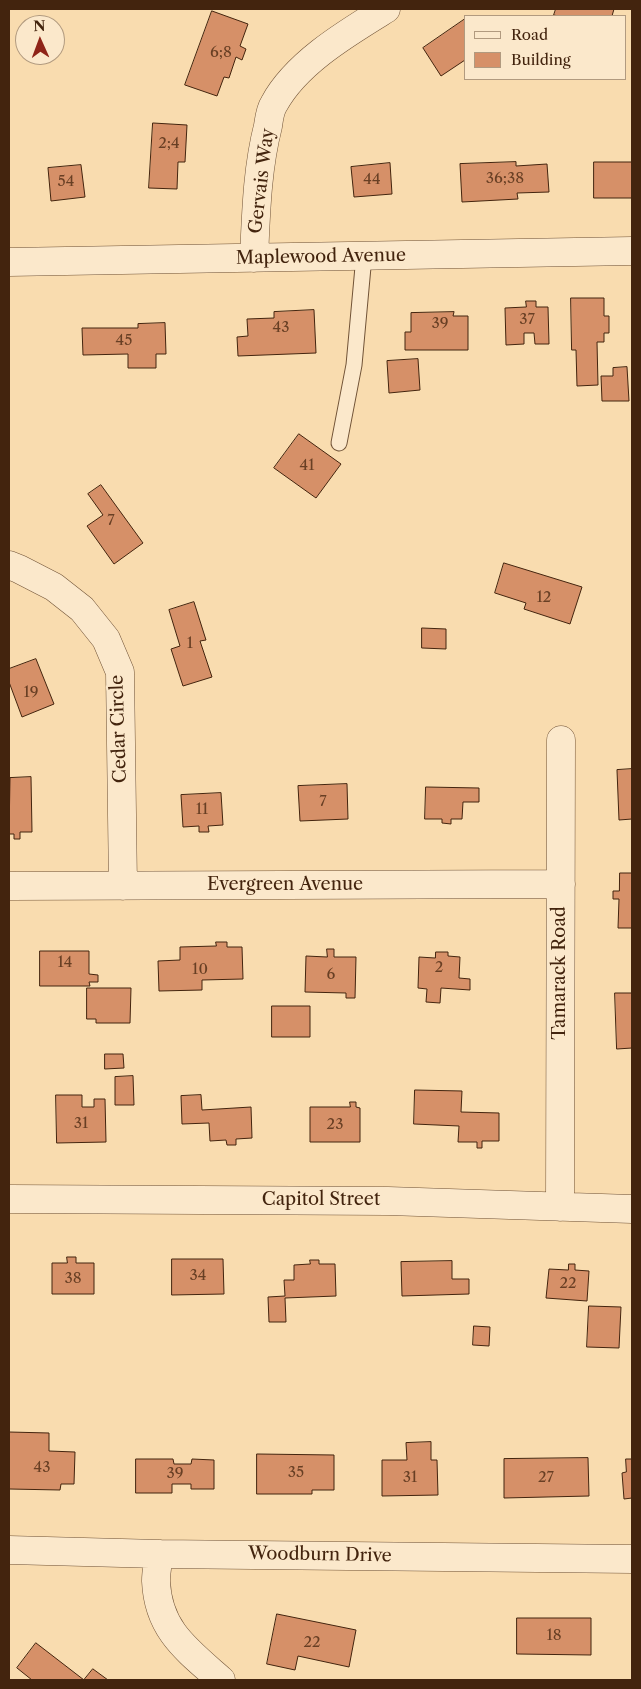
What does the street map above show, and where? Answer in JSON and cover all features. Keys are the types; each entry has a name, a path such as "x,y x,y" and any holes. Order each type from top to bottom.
{"street":[{"name":"Gervais Way","path":"254,258 262,150 273,105 287,83 318,55 386,9"},
{"name":"Maplewood Avenue","path":"9,262 632,251"},
{"name":"Cedar Circle","path":"9,565 54,587 82,609 106,639 120,672 123,886"},
{"name":"Tamarack Road","path":"560,1207 561,740"},
{"name":"Evergreen Avenue","path":"9,886 561,884"},
{"name":"Capitol Street","path":"9,1199 388,1201 632,1209"},
{"name":"Woodburn Drive","path":"9,1550 159,1554 632,1559"},
{"path":"159,1554 156,1579 158,1602 164,1621 178,1640 221,1680"}],"lane":[{"path":"339,443 354,365 364,256"}],"building":[{"path":"556,9 614,9 612,15 554,15"},
{"path":"212,11 248,24 240,46 246,49 242,60 236,57 229,78 224,77 217,96 185,85"},
{"path":"463,20 463,61 441,76 423,48"},
{"path":"153,123 187,125 185,162 178,162 177,189 149,188"},
{"path":"516,162 516,166 547,164 549,192 517,193 518,199 462,202 460,164"},
{"path":"594,162 632,162 632,198 594,198"},
{"path":"390,163 392,194 354,197 351,167"},
{"path":"81,165 85,197 51,201 48,168"},
{"path":"571,298 604,298 604,316 609,316 609,333 604,333 604,342 597,342 598,385 577,386 576,350 572,350"},
{"path":"526,301 536,301 536,307 548,307 549,344 535,344 534,333 524,333 524,344 506,345 505,308 526,307"},
{"path":"314,310 316,353 238,356 237,337 248,336 247,319 274,318 274,312"},
{"path":"454,312 453,316 468,316 468,350 405,350 405,332 411,332 411,313"},
{"path":"165,323 166,354 156,354 156,368 128,368 128,354 83,355 82,328 138,328 138,324"},
{"path":"418,359 420,390 389,393 387,361"},
{"path":"627,367 629,401 602,401 601,376 613,376 613,368"},
{"path":"299,434 341,464 316,498 274,468"},
{"path":"101,485 143,543 114,564 87,526 103,515 88,494"},
{"path":"504,563 582,587 570,624 524,609 526,603 495,593"},
{"path":"194,602 206,640 200,641 212,677 183,686 171,649 180,646 169,610"},
{"path":"422,628 446,629 446,649 422,648"},
{"path":"36,659 54,704 22,717 9,682 9,669"},
{"path":"632,769 632,819 619,820 617,770"},
{"path":"31,777 32,832 20,832 20,839 14,839 14,834 9,834 10,778"},
{"path":"347,784 348,819 300,821 298,786"},
{"path":"426,787 479,788 479,802 463,802 462,819 451,819 451,824 442,823 442,819 425,819"},
{"path":"221,793 223,825 208,826 209,832 199,832 199,826 183,827 181,795"},
{"path":"620,873 632,873 632,928 618,928 619,899 613,899 613,891 619,891"},
{"path":"216,942 227,942 227,947 242,947 243,979 202,980 202,990 159,991 158,961 180,960 180,947 216,946"},
{"path":"327,949 334,949 334,957 356,957 355,998 346,998 346,993 305,992 306,956 327,957"},
{"path":"40,951 89,951 89,974 98,975 98,982 89,982 90,986 40,986"},
{"path":"436,952 448,952 448,956 460,957 459,978 470,979 470,990 441,988 440,1003 426,1002 427,989 418,988 419,957 435,958"},
{"path":"87,988 131,988 130,1023 96,1023 96,1019 87,1019"},
{"path":"615,993 632,993 632,1048 617,1049"},
{"path":"272,1006 310,1006 310,1037 272,1037"},
{"path":"105,1054 123,1054 124,1068 105,1069"},
{"path":"133,1076 134,1105 115,1105 115,1077"},
{"path":"415,1090 462,1091 461,1112 499,1113 499,1141 482,1141 482,1148 477,1148 477,1142 458,1142 459,1126 414,1124"},
{"path":"56,1095 82,1095 82,1107 94,1107 94,1099 105,1099 106,1142 57,1143"},
{"path":"201,1095 202,1110 251,1107 252,1138 236,1139 236,1145 227,1145 226,1140 210,1141 209,1123 182,1124 181,1096"},
{"path":"350,1102 356,1102 356,1107 360,1108 360,1142 310,1142 310,1107 350,1107"},
{"path":"67,1257 76,1257 76,1263 94,1263 94,1294 52,1294 52,1263 67,1263"},
{"path":"172,1259 223,1259 224,1294 172,1295"},
{"path":"310,1260 319,1260 319,1264 335,1264 336,1296 285,1298 286,1322 269,1322 268,1297 285,1296 284,1280 294,1280 294,1265 310,1264"},
{"path":"452,1261 452,1279 469,1279 469,1294 402,1296 401,1262"},
{"path":"569,1264 575,1264 575,1270 589,1271 587,1301 546,1298 549,1269 568,1270"},
{"path":"589,1306 621,1307 619,1348 587,1347"},
{"path":"474,1326 490,1327 489,1346 473,1345"},
{"path":"9,1432 49,1433 49,1451 75,1452 74,1484 61,1484 60,1490 9,1489"},
{"path":"431,1442 431,1460 437,1460 438,1495 382,1496 382,1460 407,1460 406,1443"},
{"path":"257,1454 334,1455 334,1490 312,1490 312,1494 257,1494"},
{"path":"588,1458 589,1496 504,1498 504,1459"},
{"path":"136,1459 173,1459 174,1464 191,1464 192,1459 214,1460 214,1489 191,1489 191,1484 172,1484 172,1493 136,1493"},
{"path":"626,1459 632,1459 632,1498 624,1499 622,1473 626,1472"},
{"path":"277,1614 356,1630 349,1667 298,1656 295,1670 267,1664"},
{"path":"517,1618 591,1618 591,1655 517,1654"},
{"path":"36,1643 84,1680 32,1680 17,1668"},
{"path":"93,1669 108,1680 84,1680"}]}
